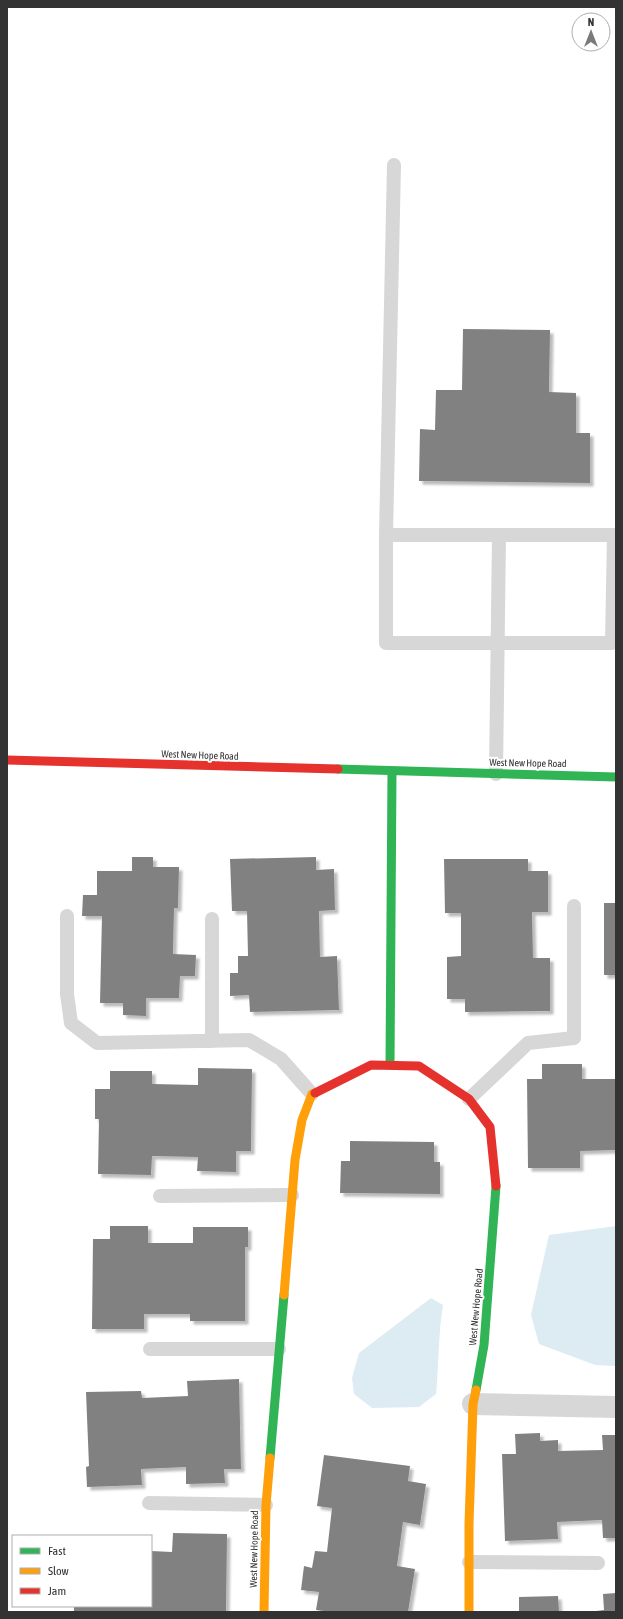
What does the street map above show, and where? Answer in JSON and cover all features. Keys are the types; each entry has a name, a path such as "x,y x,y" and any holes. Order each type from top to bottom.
{"street":[{"name":"West New Hope Road","path":"7,760 616,777"},
{"path":"390,1065 392,771"},
{"name":"West New Hope Road","path":"264,1612 266,1505 295,1160 302,1120 312,1094 371,1065 419,1066 470,1099 490,1127 496,1190 484,1345 473,1404 469,1612"},
{"path":"473,1404 616,1407"}],"lane":[{"path":"386,535 615,535 612,643 386,643 386,535 394,165"},
{"path":"496,774 500,535"},
{"path":"470,1099 528,1044 574,1038 574,906"},
{"path":"67,916 67,994 70,1023 97,1044 249,1040 281,1059 312,1094"},
{"path":"212,919 212,1041"},
{"path":"160,1196 292,1195"},
{"path":"150,1349 279,1349"},
{"path":"149,1503 266,1505"},
{"path":"469,1562 598,1563"}],"shaded area":[{"path":"616,1226 616,1366 595,1365 539,1344 531,1315 549,1235"},
{"path":"431,1298 443,1305 440,1327 436,1394 419,1407 372,1408 354,1394 352,1378 359,1353"}],"building":[{"path":"463,329 550,330 549,392 576,393 576,433 590,433 590,483 419,481 420,429 435,430 436,390 462,390"},
{"path":"132,857 153,857 153,867 179,867 178,908 174,908 173,954 196,955 195,976 180,976 179,998 146,998 146,1016 123,1015 123,1003 100,1003 102,916 82,916 83,895 97,895 97,871 132,871"},
{"path":"316,857 316,870 334,869 335,910 319,911 320,957 337,956 339,1010 250,1012 249,995 230,996 230,973 238,973 238,956 248,956 247,911 232,911 230,859"},
{"path":"444,859 528,859 528,871 548,871 548,912 532,912 533,958 550,958 550,1011 465,1012 465,999 447,999 447,957 461,956 461,913 445,913"},
{"path":"604,903 616,903 616,975 604,975"},
{"path":"542,1064 582,1064 582,1079 616,1079 616,1150 580,1151 580,1168 528,1168 527,1079 542,1079"},
{"path":"198,1068 252,1069 251,1151 236,1151 236,1172 197,1171 198,1157 152,1156 151,1175 98,1174 99,1119 95,1119 95,1089 110,1089 110,1071 152,1071 152,1084 198,1085"},
{"path":"350,1141 434,1142 434,1162 440,1162 440,1194 340,1193 341,1161 350,1161"},
{"path":"110,1226 148,1226 148,1243 193,1243 193,1227 248,1227 248,1247 245,1247 245,1321 190,1321 190,1314 144,1314 144,1329 92,1329 93,1239 110,1239"},
{"path":"239,1379 241,1469 224,1469 225,1483 186,1484 186,1467 141,1469 142,1485 87,1487 86,1467 89,1466 86,1392 141,1391 142,1398 188,1396 187,1381"},
{"path":"540,1433 540,1441 558,1440 558,1451 603,1450 602,1435 616,1435 616,1538 603,1538 602,1520 557,1522 558,1539 505,1541 502,1454 516,1454 515,1434"},
{"path":"324,1455 410,1466 408,1481 426,1484 420,1525 403,1522 397,1566 415,1569 408,1612 333,1612 316,1610 319,1592 301,1590 304,1566 312,1568 315,1551 327,1552 332,1508 317,1506"},
{"path":"173,1533 227,1534 226,1612 74,1612 74,1607 152,1607 152,1551 172,1552"},
{"path":"616,1593 616,1612 588,1612 604,1610 603,1594"},
{"path":"558,1596 559,1612 519,1612 519,1597"}],"traffic: fast":[{"path":"338,769 616,777"},
{"path":"390,1065 392,771"},
{"path":"476,1390 484,1345 496,1186"},
{"path":"270,1458 284,1295"}],"traffic: slow":[{"path":"284,1295 295,1160 302,1120 312,1094 315,1093"},
{"path":"469,1612 469,1524 473,1404 476,1390"},
{"path":"264,1612 266,1505 270,1458"}],"traffic: jam":[{"path":"7,760 338,769"},
{"path":"315,1093 371,1065 419,1066 469,1099 490,1127 496,1186"}]}
